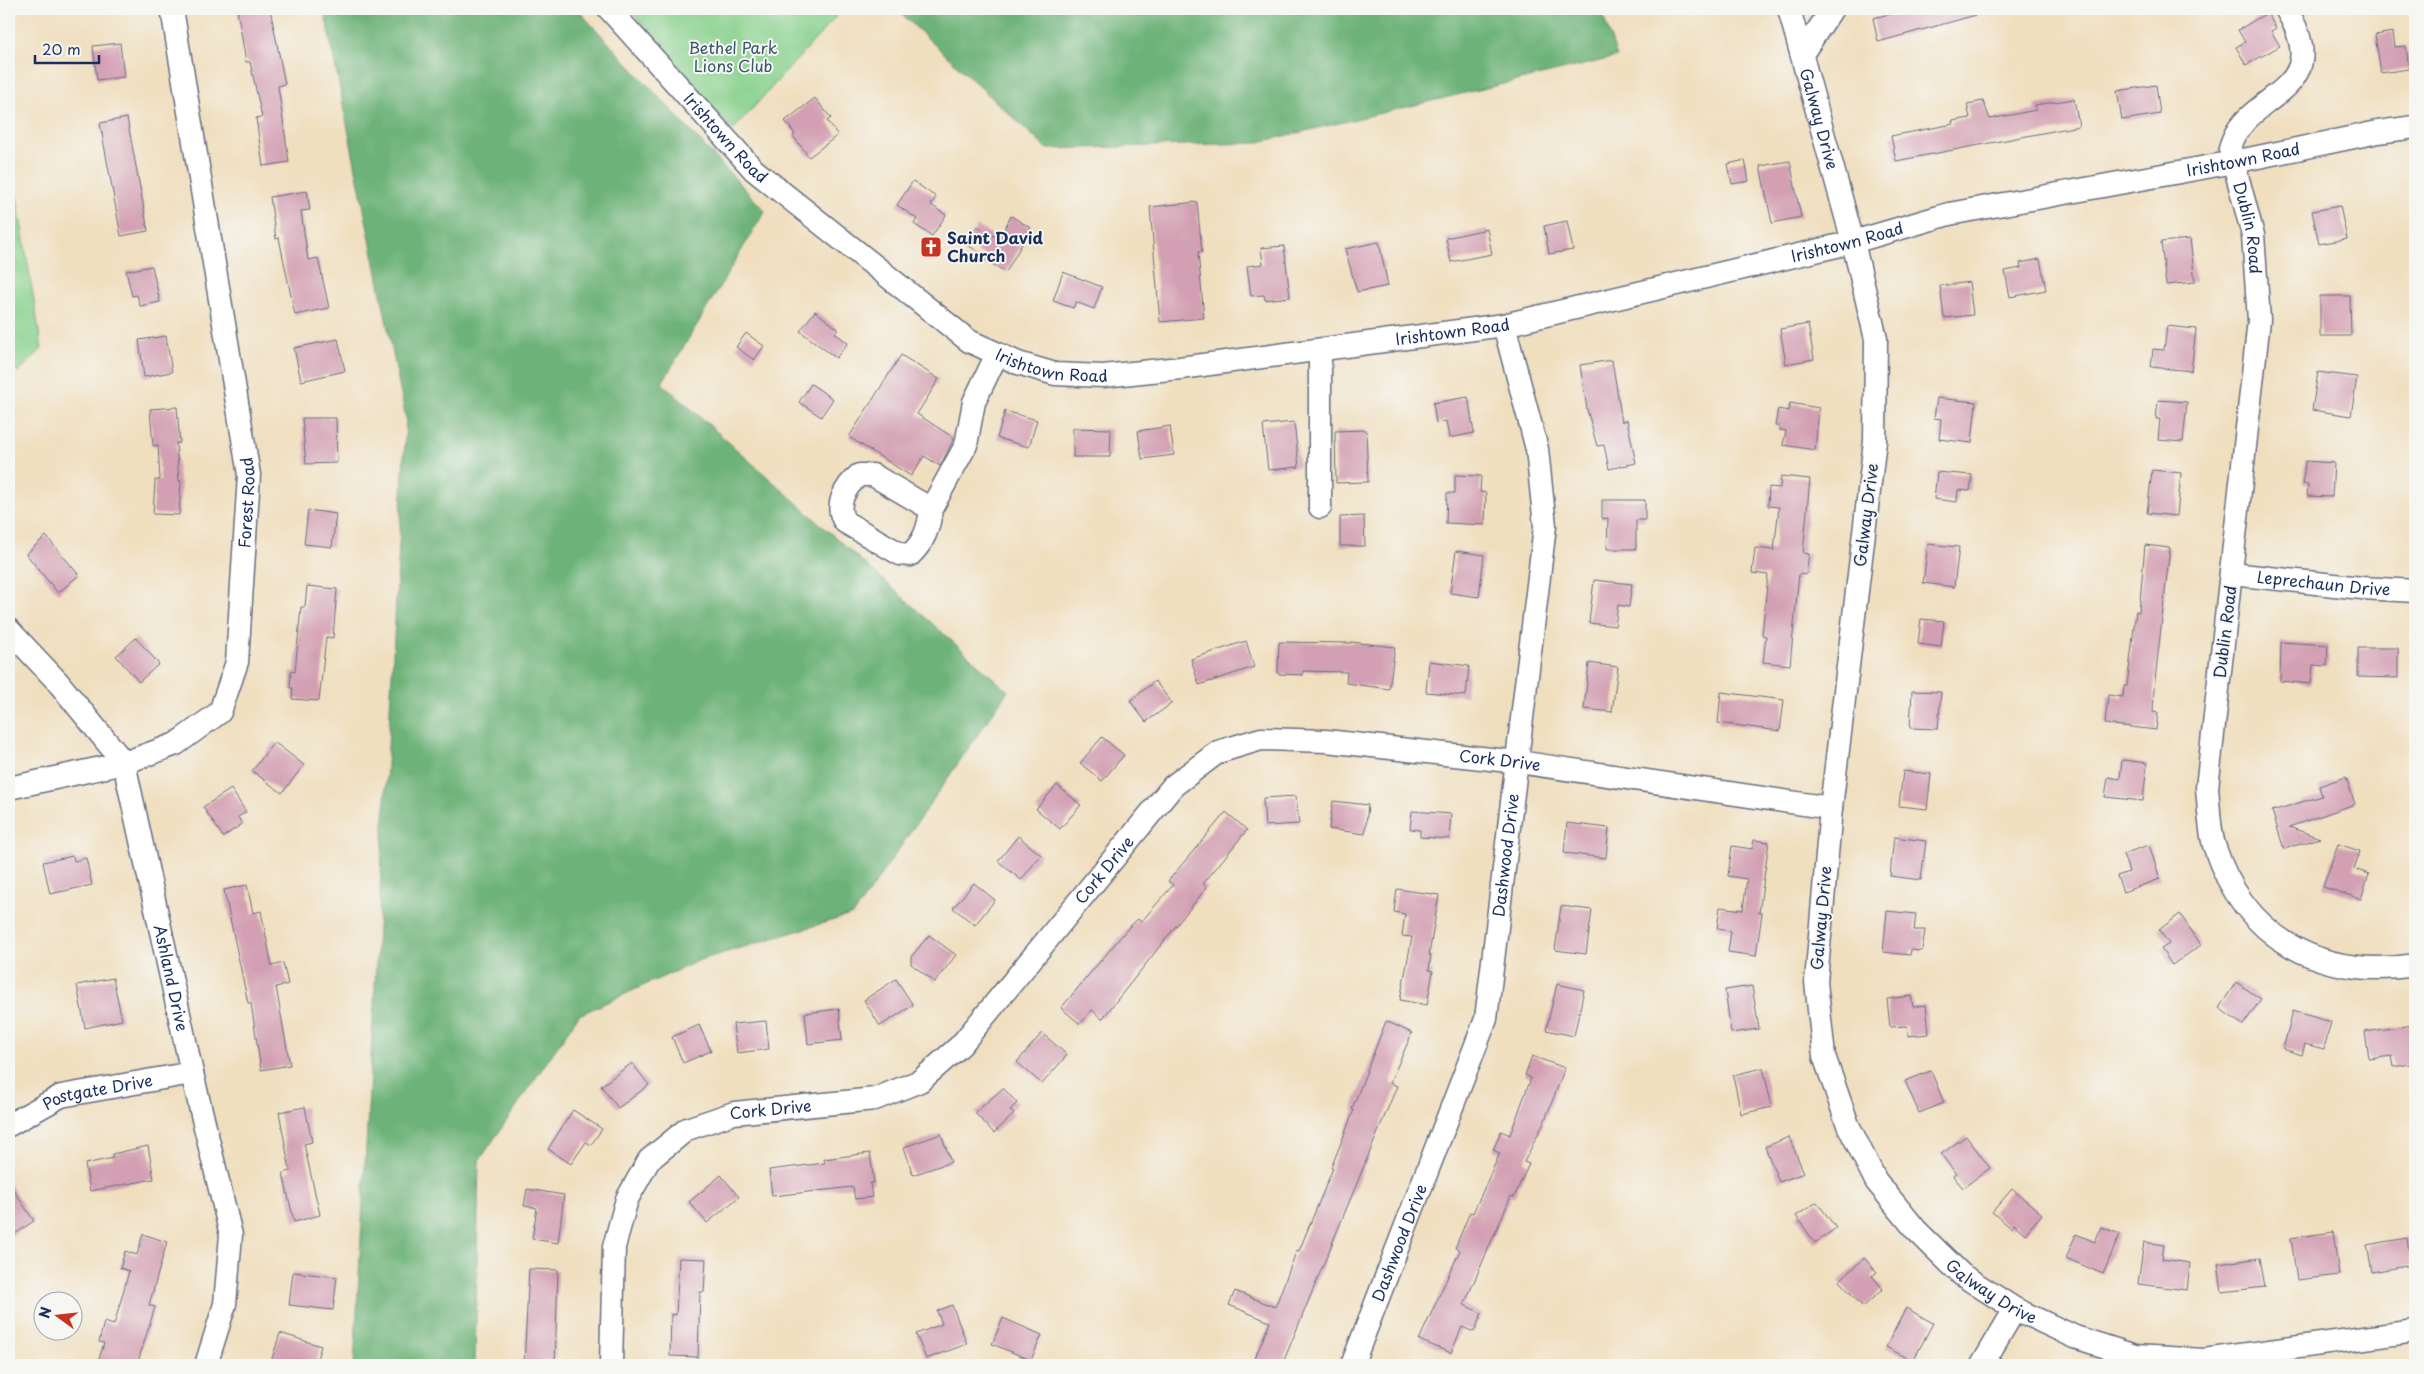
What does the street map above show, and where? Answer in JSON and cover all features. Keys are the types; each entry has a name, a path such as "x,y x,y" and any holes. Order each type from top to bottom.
{"street":[{"name":"Forest Road","path":"9,788 124,763 176,744 220,712 237,662 248,465 172,9"},
{"name":"Irishtown Road","path":"608,9 754,170 969,341 1018,363 1055,374 1103,376 1320,350 1504,325 1853,242 1948,214 2234,162 2378,132 2415,127"},
{"name":"Galway Drive","path":"1789,9 1853,242 1876,339 1874,441 1831,808 1816,982 1824,1056 1848,1125 1876,1181 1916,1230 1962,1275 2014,1308 2075,1337 2135,1356 2194,1360 2415,1331"},
{"name":"Galway Drive","path":"1802,54 1832,9"},
{"name":"Dublin Road","path":"2286,9 2300,43 2300,66 2292,81 2239,127 2232,138 2230,149 2252,235 2259,320 2208,788 2214,844 2235,893 2265,929 2303,954 2351,967 2395,968 2415,965"},
{"name":"Dashwood Drive","path":"1352,1365 1486,1019 1545,526 1537,449 1504,325"},
{"path":"1320,350 1320,507"},
{"path":"931,509 966,445 974,402 997,354"},
{"name":"Leprechaun Drive","path":"2232,574 2362,588 2415,591"},
{"name":"Ashland Drive","path":"9,630 57,681 124,763 192,1073 231,1235 224,1304 206,1365"},
{"name":"Cork Drive","path":"611,1365 614,1247 627,1199 649,1160 687,1129 734,1113 875,1099 920,1081 961,1045 1173,786 1218,752 1261,739 1326,741 1518,762 1831,808"},
{"name":"Postgate Drive","path":"9,1125 61,1096 192,1073"},
{"path":"1982,1365 2014,1308"}],"green space":[{"path":"324,9 577,9 765,211 662,383 1008,691 854,914 700,960 579,1015 479,1161 475,1365 354,1365 406,419"},
{"name":"Bethel Park Lions Club","path":"629,9 843,9 733,130"},
{"path":"896,9 1601,9 1617,57 1255,143 1047,149"},
{"path":"9,150 42,349 18,372 9,361"}],"building":[{"path":"237,9 270,9 285,84 278,86 289,162 263,166 256,118 262,117 250,62 246,62"},
{"path":"1911,9 1975,9 1976,15 1878,42 1873,18"},
{"path":"2267,13 2276,28 2271,31 2280,46 2246,65 2236,47 2245,42 2238,30"},
{"path":"2393,32 2395,47 2406,46 2409,69 2381,73 2375,35"},
{"path":"120,43 124,77 97,80 93,46"},
{"path":"2156,85 2160,114 2122,120 2117,91"},
{"path":"815,98 831,118 827,121 838,135 809,157 793,136 795,134 785,121"},
{"path":"2074,99 2079,126 1896,161 1891,136 1953,124 1952,121 1970,118 1967,104 1983,101 1990,119 2036,110 2035,105"},
{"path":"127,118 148,231 121,236 100,123"},
{"path":"1745,160 1749,181 1732,184 1728,164"},
{"path":"1790,161 1801,217 1772,223 1760,166"},
{"path":"913,181 936,197 931,205 946,215 932,236 914,224 917,219 897,205"},
{"path":"307,191 310,210 301,211 308,260 318,258 329,308 295,315 279,238 276,239 270,197"},
{"path":"1197,202 1202,252 1198,252 1204,318 1160,322 1150,207"},
{"path":"2340,206 2347,239 2319,244 2312,211"},
{"path":"1011,216 1031,228 1006,272 985,260 987,257 966,244 977,226 999,239"},
{"path":"1567,221 1573,250 1549,254 1544,226"},
{"path":"1487,229 1492,254 1451,262 1446,238"},
{"path":"2190,239 2195,282 2166,285 2161,242"},
{"path":"1379,242 1388,286 1357,292 1345,249"},
{"path":"1284,246 1290,297 1265,300 1264,295 1251,296 1247,266 1263,264 1261,248"},
{"path":"2040,259 2046,290 2010,297 2005,271 2021,268 2020,263"},
{"path":"152,266 160,302 140,306 137,295 132,296 126,271"},
{"path":"1063,272 1102,287 1094,309 1076,302 1073,308 1053,301"},
{"path":"1969,282 1973,315 1944,318 1940,286"},
{"path":"2320,296 2350,296 2351,336 2320,336"},
{"path":"815,311 838,329 835,333 848,343 836,358 800,331"},
{"path":"1808,324 1814,359 1786,364 1780,329"},
{"path":"2167,326 2196,329 2191,371 2151,367 2153,349 2164,350"},
{"path":"746,333 764,346 754,360 736,347"},
{"path":"166,336 172,372 144,377 139,340"},
{"path":"338,339 345,371 301,381 294,348"},
{"path":"901,355 939,379 917,414 954,438 940,466 924,456 911,476 849,437"},
{"path":"1612,360 1622,422 1627,420 1636,463 1609,469 1604,445 1597,446 1587,409 1580,365"},
{"path":"2318,372 2357,377 2351,416 2312,410"},
{"path":"811,384 833,399 821,417 799,402"},
{"path":"1468,397 1474,433 1449,438 1446,421 1436,423 1433,403"},
{"path":"1937,398 1976,402 1972,443 1939,439 1941,419 1934,418"},
{"path":"2158,400 2187,402 2183,442 2158,440 2160,419 2156,419"},
{"path":"1790,403 1819,408 1815,450 1783,445 1786,431 1779,430 1779,426 1775,426 1778,409 1789,411"},
{"path":"177,407 180,443 176,443 179,481 181,481 179,515 153,514 155,480 160,480 158,445 153,446 150,409"},
{"path":"1005,411 1037,420 1029,447 997,438"},
{"path":"302,418 336,418 337,463 306,464"},
{"path":"1294,422 1299,467 1268,470 1263,425"},
{"path":"1170,426 1174,455 1142,459 1138,431"},
{"path":"1073,428 1111,429 1110,457 1073,457"},
{"path":"1366,430 1368,482 1336,483 1335,431"},
{"path":"2305,461 2334,463 2332,497 2307,496 2308,484 2303,484"},
{"path":"2152,470 2181,473 2177,516 2147,513"},
{"path":"1937,472 1972,475 1970,491 1958,490 1957,502 1934,499"},
{"path":"1455,475 1481,476 1480,492 1486,493 1485,525 1446,523 1447,493 1455,493"},
{"path":"1781,476 1810,479 1803,553 1809,554 1806,575 1799,574 1790,665 1763,662 1766,636 1762,635 1768,575 1752,573 1755,548 1774,550 1779,507 1768,506 1769,487 1780,488"},
{"path":"1602,500 1645,500 1645,520 1636,520 1636,549 1607,549 1608,518 1602,519"},
{"path":"308,510 336,514 332,547 304,544"},
{"path":"1364,516 1365,546 1340,546 1340,517"},
{"path":"46,536 79,575 58,593 26,554"},
{"path":"1928,544 1959,547 1954,587 1923,583"},
{"path":"2145,545 2170,548 2154,689 2153,712 2158,713 2156,730 2105,724 2108,695 2123,697 2124,686 2127,686 2136,611 2139,612"},
{"path":"1456,551 1484,555 1479,597 1450,593"},
{"path":"1594,580 1632,584 1629,607 1618,605 1615,626 1589,623"},
{"path":"307,586 337,589 333,638 326,637 319,701 292,699 293,688 290,688 291,671 295,672 301,607 305,607"},
{"path":"1921,619 1944,621 1941,647 1918,644"},
{"path":"136,638 159,664 139,682 116,656"},
{"path":"1246,641 1254,667 1199,685 1191,659"},
{"path":"1279,642 1351,642 1395,647 1389,689 1346,683 1347,672 1303,671 1303,675 1278,674"},
{"path":"2281,642 2328,645 2327,666 2313,665 2311,684 2280,681"},
{"path":"2358,648 2398,648 2398,678 2358,677"},
{"path":"1429,661 1469,666 1466,696 1426,692"},
{"path":"1589,663 1618,667 1612,712 1584,709"},
{"path":"1155,681 1172,703 1146,722 1130,701"},
{"path":"1912,691 1941,692 1938,729 1910,728"},
{"path":"1721,692 1784,700 1780,731 1718,723"},
{"path":"1102,737 1124,755 1102,781 1080,763"},
{"path":"274,742 304,765 282,793 252,771"},
{"path":"2122,760 2147,763 2143,801 2105,797 2108,777 2120,779"},
{"path":"1903,771 1931,774 1927,809 1899,806"},
{"path":"2346,777 2355,804 2289,827 2320,838 2284,849 2272,811 2322,796 2319,786"},
{"path":"1057,785 1081,805 1060,829 1036,809"},
{"path":"231,789 246,812 238,817 242,824 223,837 203,807"},
{"path":"1296,796 1299,824 1265,826 1263,798"},
{"path":"1333,801 1368,805 1365,834 1329,829"},
{"path":"1412,811 1451,814 1449,839 1420,837 1420,830 1410,829"},
{"path":"1226,812 1247,830 1203,884 1207,887 1102,1019 1092,1010 1080,1024 1061,1008 1129,927 1138,919 1141,922 1173,885 1168,881"},
{"path":"1567,823 1609,828 1606,858 1564,853"},
{"path":"1018,836 1041,855 1021,880 998,861"},
{"path":"1894,837 1926,841 1921,880 1890,876"},
{"path":"1754,840 1769,842 1759,913 1762,913 1756,956 1728,952 1731,931 1717,929 1720,907 1743,910 1747,879 1728,876 1732,846 1752,849"},
{"path":"2338,844 2360,851 2354,869 2369,874 2361,899 2323,887"},
{"path":"2149,845 2160,879 2123,892 2117,876 2129,872 2123,854"},
{"path":"73,856 74,861 86,858 92,885 50,894 43,862"},
{"path":"974,883 995,900 975,925 953,908"},
{"path":"247,885 253,913 261,911 272,966 283,963 288,984 276,987 290,1065 261,1070 251,1003 248,1003 224,890"},
{"path":"1397,889 1439,895 1429,955 1431,955 1429,970 1433,971 1427,1005 1400,1000 1412,937 1402,936 1405,914 1394,912"},
{"path":"1561,906 1592,910 1586,954 1555,950"},
{"path":"1887,911 1916,914 1914,930 1925,930 1922,951 1911,950 1910,955 1883,952"},
{"path":"2180,914 2201,945 2172,965 2161,949 2169,944 2159,930"},
{"path":"929,935 956,955 935,982 911,964 911,957"},
{"path":"113,978 122,1020 85,1028 77,985"},
{"path":"896,979 913,1005 880,1026 864,1000"},
{"path":"2236,982 2261,999 2243,1025 2219,1008"},
{"path":"1557,984 1584,990 1574,1036 1546,1030"},
{"path":"1752,986 1759,1029 1731,1033 1725,990"},
{"path":"1911,996 1913,1007 1926,1005 1929,1034 1908,1036 1907,1026 1890,1027 1887,999"},
{"path":"839,1009 842,1040 808,1044 805,1013"},
{"path":"2293,1011 2331,1022 2324,1049 2305,1044 2302,1055 2283,1049"},
{"path":"766,1021 769,1049 737,1053 733,1024"},
{"path":"1386,1021 1412,1033 1390,1083 1397,1086 1282,1365 1252,1365 1270,1322 1229,1305 1235,1291 1275,1307 1297,1250 1299,1251 1333,1168 1331,1168 1354,1110 1352,1109"},
{"path":"699,1025 711,1051 683,1063 672,1037"},
{"path":"2413,1025 2415,1063 2394,1067 2392,1056 2369,1059 2365,1032"},
{"path":"1042,1033 1067,1055 1042,1084 1017,1062"},
{"path":"1532,1056 1565,1068 1545,1120 1524,1162 1529,1164 1514,1197 1511,1196 1464,1305 1482,1313 1474,1332 1462,1327 1451,1353 1419,1340 1460,1250 1455,1248 1470,1212 1473,1213 1500,1153 1493,1150 1501,1131 1510,1135 1531,1078 1525,1075"},
{"path":"632,1063 649,1085 618,1108 601,1086"},
{"path":"1763,1068 1772,1107 1741,1114 1733,1075"},
{"path":"1931,1071 1944,1103 1919,1113 1905,1081"},
{"path":"1003,1088 1017,1103 1010,1110 1014,1114 994,1133 975,1113"},
{"path":"305,1107 312,1142 304,1144 320,1215 294,1222 283,1173 290,1171 279,1112"},
{"path":"573,1110 602,1129 591,1145 586,1142 571,1164 548,1149"},
{"path":"941,1134 951,1162 913,1175 904,1147"},
{"path":"1966,1136 1990,1168 1963,1188 1953,1176 1956,1174 1941,1154"},
{"path":"1789,1137 1804,1173 1779,1182 1765,1147"},
{"path":"148,1146 154,1179 90,1191 85,1164 113,1158 112,1154"},
{"path":"870,1153 874,1183 870,1183 872,1197 855,1199 853,1187 772,1196 769,1170 825,1163 824,1159"},
{"path":"721,1175 739,1197 707,1223 689,1202"},
{"path":"9,1183 34,1221 9,1238"},
{"path":"527,1189 564,1195 558,1243 532,1239 537,1208 524,1206"},
{"path":"2012,1189 2042,1214 2025,1234 2014,1224 2011,1228 1992,1212"},
{"path":"1817,1202 1836,1228 1815,1243 1796,1216"},
{"path":"2101,1227 2120,1234 2103,1274 2066,1258 2076,1234 2095,1242"},
{"path":"2333,1232 2339,1275 2297,1280 2291,1238"},
{"path":"143,1234 167,1242 149,1305 155,1307 137,1365 97,1365 104,1343 99,1342 104,1322 114,1325 129,1271 120,1268 125,1251 137,1255"},
{"path":"2407,1238 2411,1265 2372,1272 2367,1245"},
{"path":"2144,1242 2164,1245 2162,1259 2190,1263 2187,1290 2138,1284"},
{"path":"679,1258 706,1259 704,1292 700,1292 698,1357 670,1356 671,1314 676,1315"},
{"path":"1864,1258 1877,1272 1872,1276 1883,1289 1863,1307 1839,1281"},
{"path":"2260,1258 2265,1287 2222,1292 2218,1264"},
{"path":"529,1269 558,1270 555,1365 524,1365"},
{"path":"293,1272 337,1277 333,1310 289,1305"},
{"path":"952,1305 967,1344 926,1359 916,1334 942,1324 937,1311"},
{"path":"1906,1308 1933,1323 1913,1361 1886,1347"},
{"path":"1003,1318 1042,1335 1031,1360 992,1344"},
{"path":"280,1333 321,1346 315,1365 270,1365"}],"place":[{"name":"Saint David Church","path":"931,247"}]}
